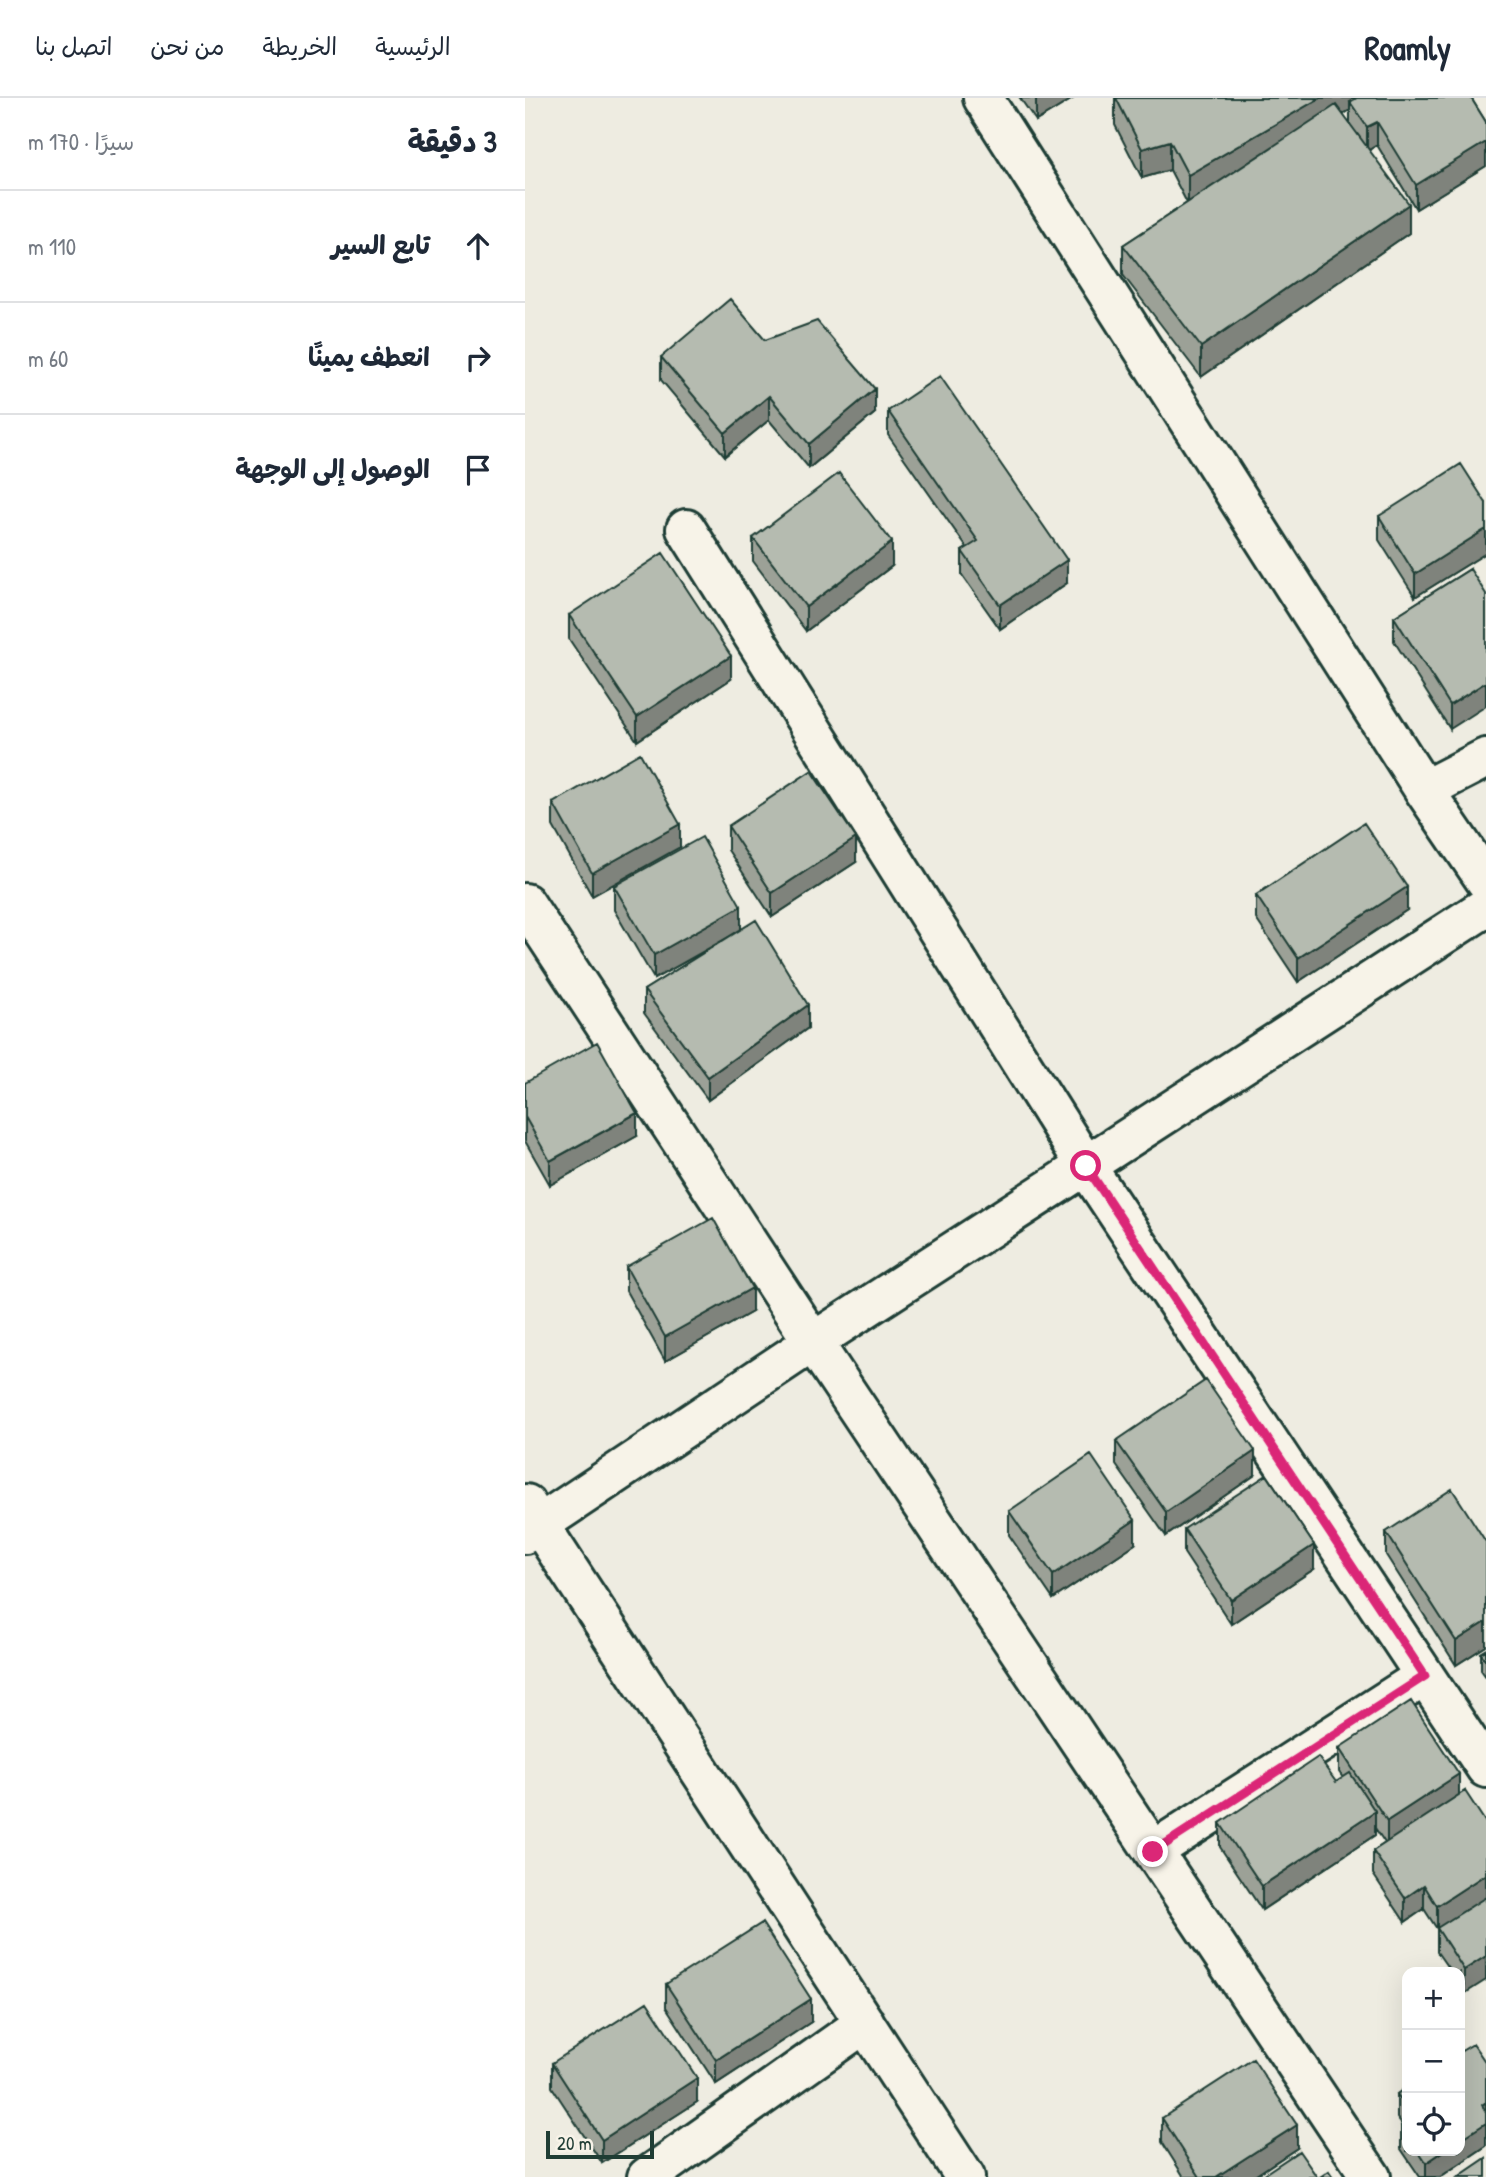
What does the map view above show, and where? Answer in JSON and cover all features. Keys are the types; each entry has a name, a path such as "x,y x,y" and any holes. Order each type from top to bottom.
{"street":[{"path":"983,98 1424,790 1486,881"},
{"path":"686,530 1086,1166 1486,1768"},
{"path":"1424,790 1486,758"},
{"path":"525,903 813,1342 1371,2177"},
{"path":"965,2177 530,1520 813,1342 1486,908"},
{"path":"1153,1852 1425,1676"},
{"path":"647,2177 865,2023"}],"building":[{"path":"1116,98 1320,98 1188,175 1170,141 1142,149"},
{"path":"1357,98 1471,98 1486,122 1486,142 1416,185 1377,122 1367,127 1350,102"},
{"path":"1336,105 1409,204 1201,347 1123,245"},
{"path":"730,299 765,340 817,321 875,389 809,444 769,396 725,433 661,357"},
{"path":"940,376 1067,560 1000,605 962,551 978,541 888,411"},
{"path":"1461,464 1486,503 1486,529 1415,574 1379,516"},
{"path":"839,473 892,542 806,607 753,538"},
{"path":"663,553 731,656 637,717 569,615"},
{"path":"1470,569 1486,594 1486,682 1450,705 1394,617"},
{"path":"640,753 680,824 592,873 553,803"},
{"path":"811,771 856,838 772,893 728,826"},
{"path":"1364,823 1407,887 1298,958 1256,895"},
{"path":"702,837 741,906 654,955 614,886"},
{"path":"756,920 808,1005 708,1077 644,990"},
{"path":"597,1042 637,1113 550,1161 525,1117 525,1083"},
{"path":"713,1218 752,1288 665,1337 626,1267"},
{"path":"1206,1380 1255,1451 1166,1512 1116,1441"},
{"path":"1091,1455 1135,1520 1053,1575 1009,1511"},
{"path":"1267,1475 1314,1545 1231,1600 1184,1529"},
{"path":"1452,1489 1486,1542 1486,1622 1456,1641 1386,1532"},
{"path":"1411,1701 1459,1774 1387,1821 1339,1748"},
{"path":"1318,1757 1336,1782 1350,1773 1375,1811 1262,1886 1220,1823"},
{"path":"1465,1791 1486,1823 1486,1874 1437,1906 1424,1885 1405,1898 1373,1851"},
{"path":"1486,1897 1486,1956 1465,1969 1437,1928"},
{"path":"762,1923 811,1999 716,2060 666,1984"},
{"path":"647,2002 697,2078 602,2140 552,2063"},
{"path":"1473,2044 1486,2063 1486,2102 1482,2105 1486,2112 1486,2123 1465,2137 1465,2093 1465,2049"},
{"path":"1253,2059 1297,2125 1216,2177 1200,2177 1162,2118"},
{"path":"1299,2151 1317,2177 1260,2177"},
{"path":"1421,2156 1436,2156 1426,2163"},
{"path":"1486,2158 1486,2177 1458,2177"},
{"path":"1329,2171 1333,2177 1320,2177"}],"route":[{"path":"1086,1166 1425,1676 1153,1852"}]}
